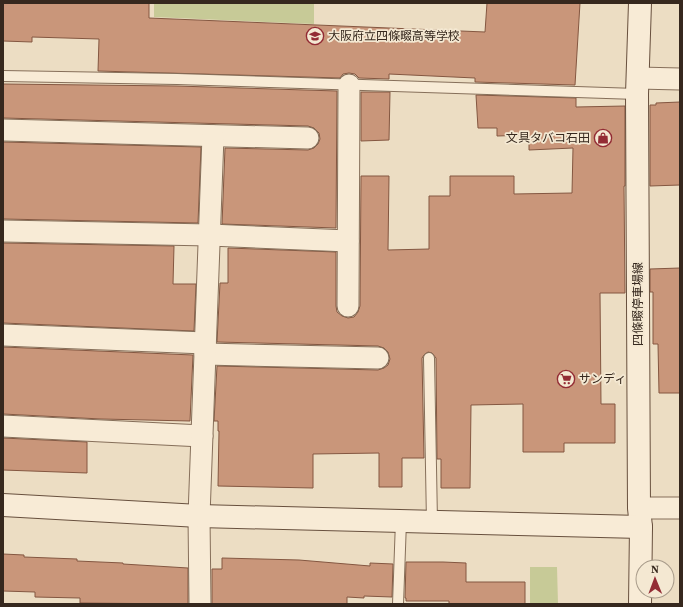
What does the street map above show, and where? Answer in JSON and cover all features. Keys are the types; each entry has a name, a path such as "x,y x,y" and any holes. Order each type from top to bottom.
{"street":[{"name":"四條畷停車場線","path":"640,3 638,86 640,604"},
{"path":"638,86 680,79"},
{"path":"348,306 349,85"},
{"path":"3,130 308,138"},
{"path":"200,604 199,516 213,136"},
{"path":"3,231 210,235 348,241"},
{"path":"3,335 205,349 378,358"},
{"path":"3,426 202,436"},
{"path":"3,505 199,516 432,522 640,518 680,508"}],"lane":[{"path":"3,76 349,85 638,86"},
{"path":"429,358 432,522"},
{"path":"398,604 401,521"}],"green space":[{"path":"154,3 314,3 314,24 154,17"},
{"path":"530,567 557,567 558,604 530,604"}],"building":[{"name":"大阪府立四條畷高等学校","path":"3,3 149,3 149,18 485,32 487,3 580,3 575,85 475,82 475,78 389,74 389,79 359,78 355,74 349,73 343,74 340,78 98,71 99,39 32,37 32,42 3,41"},
{"path":"3,84 177,86 337,91 336,228 222,224 225,148 308,150 314,148 320,139 319,133 314,128 308,126 3,118"},
{"path":"361,92 390,92 389,140 361,141"},
{"path":"476,95 576,98 576,107 625,106 625,293 600,293 601,404 615,404 615,443 564,443 564,452 523,452 523,404 471,405 470,488 441,488 441,459 437,459 436,358 432,353 428,352 422,358 424,458 402,458 402,487 379,487 379,453 313,454 313,488 218,486 219,431 218,421 214,421 217,366 378,370 388,365 390,359 388,352 384,348 378,346 217,342 220,283 228,283 228,248 336,252 337,312 348,318 354,317 360,306 361,176 389,176 388,250 429,249 429,196 450,196 450,176 514,176 514,194 572,193 573,148 529,150 529,135 497,136 497,128 478,128"},
{"path":"680,102 680,185 650,186 650,105 656,105 656,103"},
{"path":"3,142 201,147 198,223 3,219"},
{"path":"3,243 174,246 173,284 196,284 194,331 3,323"},
{"path":"680,268 680,393 659,393 658,344 653,344 653,292 650,292 650,269"},
{"path":"3,347 193,355 190,421 101,419 3,414"},
{"path":"3,438 87,442 87,473 3,470"},
{"path":"3,554 24,555 24,557 77,559 77,561 188,568 188,604 80,603 80,598 35,597 35,592 3,591"},
{"path":"222,558 299,560 370,566 370,563 393,564 392,597 347,597 347,604 212,604 212,569 222,569"},
{"path":"406,562 466,563 466,582 525,582 525,604 449,604 449,601 406,601"}],"place":[{"name":"大阪府立四條畷高等学校","path":"315,36"},
{"name":"文具タバコ石田","path":"603,138"},
{"name":"サンディ","path":"566,379"}]}
